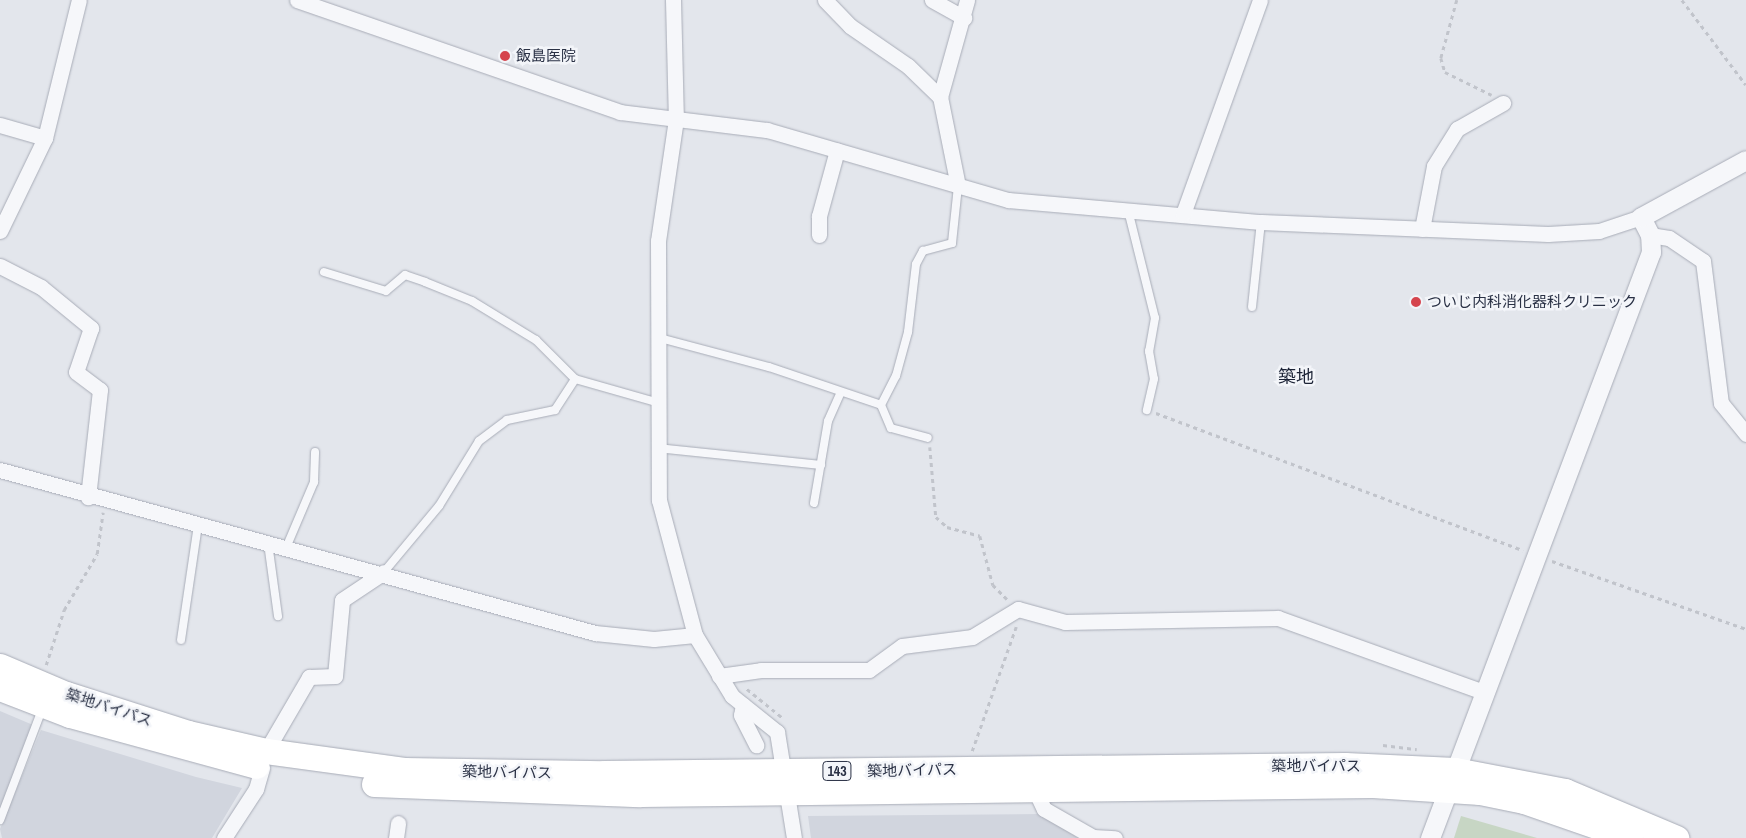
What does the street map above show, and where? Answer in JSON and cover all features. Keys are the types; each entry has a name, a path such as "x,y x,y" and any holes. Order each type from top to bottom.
{"highway":[{"name":"築地バイパス","path":"0,666 42,694"},
{"name":"築地バイパス","path":"0,688 42,694 188,733 264,759 404,770 1035,790 1321,785 1452,780 1524,800 1632,838"},
{"name":"築地バイパス","path":"786,782 971,769 1345,765 1452,780 1565,791 1676,838"}],"street":[{"path":"0,231 45,138 79,0"},
{"path":"297,0 341,6 620,112 768,130 1008,200 1261,222 1584,234 1641,216 1746,160"},
{"path":"673,0 676,119 661,202 656,337 656,448 659,500 695,635 719,676 743,705 777,732 794,838"},
{"path":"825,0 850,26 908,66 940,97"},
{"path":"932,0 964,18"},
{"path":"958,186 940,97 964,18 966,0"},
{"path":"1183,214 1260,0"},
{"path":"1422,229 1434,166 1457,129 1503,103"},
{"path":"0,125 45,138"},
{"path":"820,235 819,216 837,150"},
{"path":"1430,838 1483,692 1651,252 1650,235 1641,216"},
{"path":"1650,235 1669,238 1703,261 1721,402 1746,434"},
{"path":"0,266 41,287 91,328 76,372 100,390 88,497"},
{"path":"0,470 88,497 384,572 595,633 654,639 695,635"},
{"path":"224,838 256,789 264,759 309,677 335,676 342,600 384,572"},
{"path":"719,676 761,670 869,670 902,646 972,637 1018,609 1065,622 1278,618 1483,692"},
{"path":"743,705 741,715 756,746"},
{"path":"1035,790 1044,809 1092,837 1115,838"},
{"path":"396,838 398,823"}],"lane":[{"path":"881,405 896,376 908,332 916,264 923,251 952,243 958,186"},
{"path":"1128,210 1155,318 1149,351 1154,379 1147,410"},
{"path":"1252,307 1261,222"},
{"path":"324,272 386,291 405,275 472,301 536,340 575,379 656,402"},
{"path":"656,337 769,367 840,394 881,405"},
{"path":"384,572 439,506 479,442 507,420 556,410 575,379"},
{"path":"814,503 828,421 840,394"},
{"path":"881,405 891,428 928,438"},
{"path":"656,448 821,465"},
{"path":"286,548 314,482 316,452"},
{"path":"181,640 198,525"},
{"path":"268,543 278,616"},
{"path":"0,820 42,694"}],"path":[{"path":"1457,0 1441,58 1446,72 1503,103"},
{"path":"1682,0 1746,85"},
{"path":"1147,410 1535,555 1746,629"},
{"path":"928,438 936,517 947,527 980,536 993,585 1018,609 989,709 973,742 971,769"},
{"path":"42,694 64,610 97,554 104,501"},
{"path":"744,687 774,706 785,722"},
{"path":"1383,744 1414,746"}],"shaded area":[{"path":"0,711 33,725 0,811"},
{"path":"41,730 196,777 242,788 212,838 2,838 0,829"},
{"path":"1040,814 1078,838 811,838 808,816"}],"green space":[{"path":"1461,816 1537,838 1454,838"}],"place":[{"name":"飯島医院","path":"505,56"},
{"name":"ついじ内科消化器科クリニック","path":"1416,302"}],"district":[{"name":"築地","path":"1296,377"}]}
